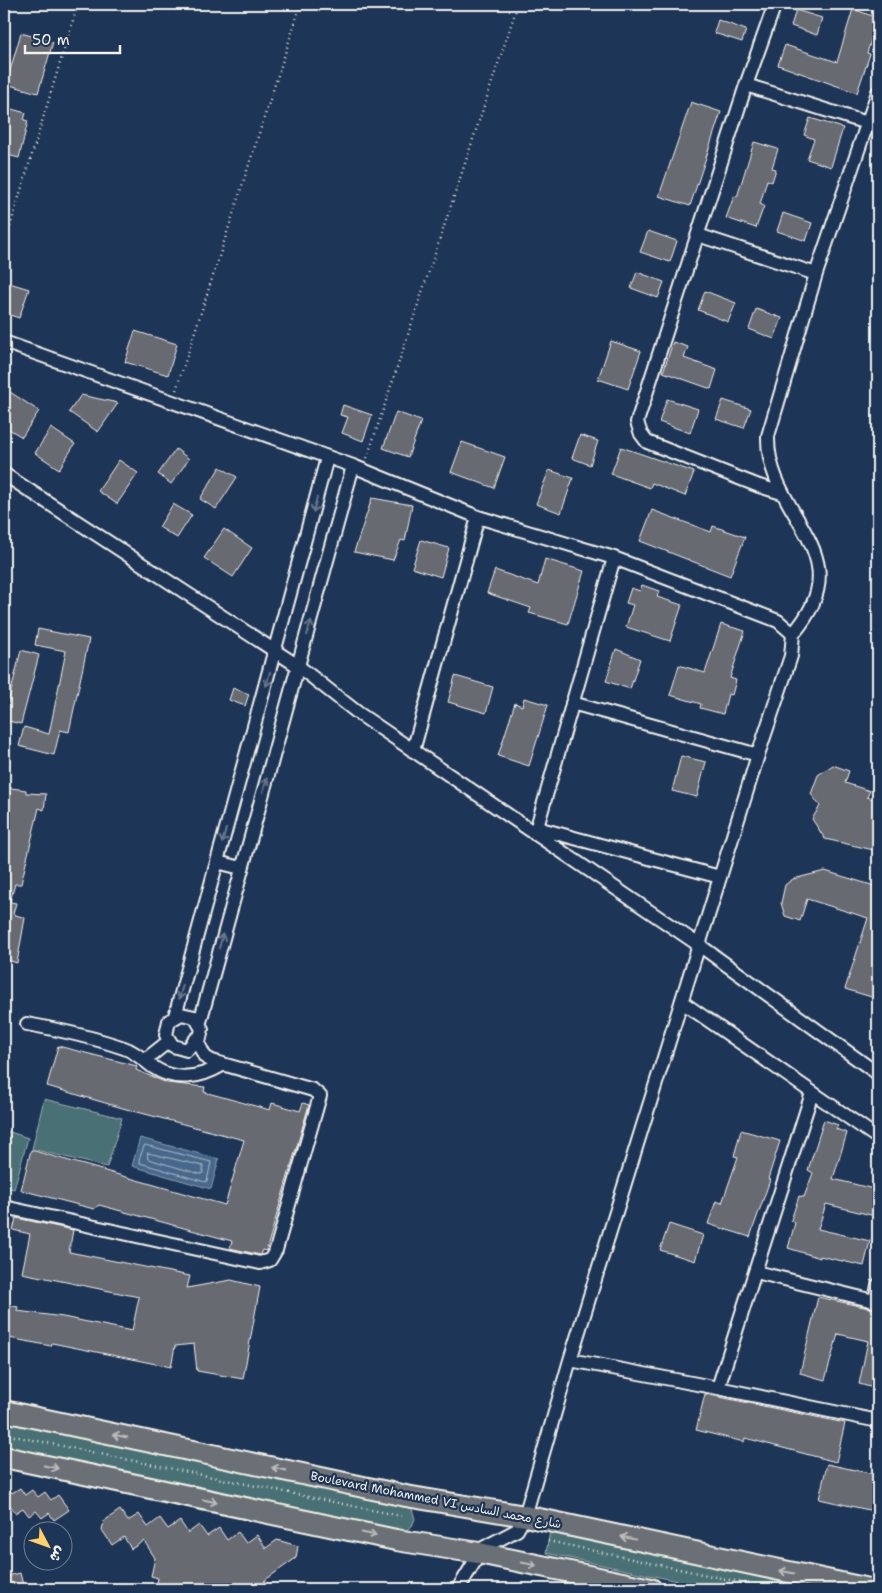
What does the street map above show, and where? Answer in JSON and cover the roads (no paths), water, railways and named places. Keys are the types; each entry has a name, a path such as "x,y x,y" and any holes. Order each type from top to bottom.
{"main road":[{"name":"Boulevard Mohammed VI شارع محمد السادس","path":"4,1411 406,1496 525,1516 868,1589"},
{"path":"4,1457 396,1540 479,1553 652,1589"}],"street":[{"path":"775,4 746,85 637,422 641,434 647,442 759,486 782,493"},
{"path":"746,85 867,123"},
{"path":"458,1589 479,1553 487,1544 517,1530 525,1516 570,1360 758,755 791,656 793,634 813,607 819,588 820,569 807,536 782,493 768,450 768,436 816,274 878,92"},
{"path":"698,235 816,274"},
{"path":"4,342 358,468 478,517 614,558 778,621 793,634"},
{"path":"196,1038 187,1050 174,1046 169,1041 166,1028 175,1016 276,652 327,458"},
{"path":"196,1038 199,1042 202,1036 200,1022 241,868 298,666 358,468"},
{"path":"4,474 298,666 358,713 536,831 878,1074"},
{"path":"413,751 478,517"},
{"path":"536,831 614,558"},
{"path":"572,703 758,755"},
{"path":"536,831 720,878"},
{"path":"217,862 241,868"},
{"path":"682,1002 878,1138"},
{"path":"175,1016 188,1014 200,1022"},
{"path":"27,1024 88,1036 134,1051 162,1072 188,1076 205,1075 222,1065"},
{"path":"4,1208 260,1263 270,1260 276,1250 320,1096 313,1090 222,1065 206,1056 196,1038"},
{"path":"145,1060 169,1041"},
{"path":"718,1388 812,1092"},
{"path":"756,1272 876,1301 878,1285"},
{"path":"570,1360 878,1421"}],"water":[{"path":"140,1138 219,1159 211,1189 132,1166"}]}
